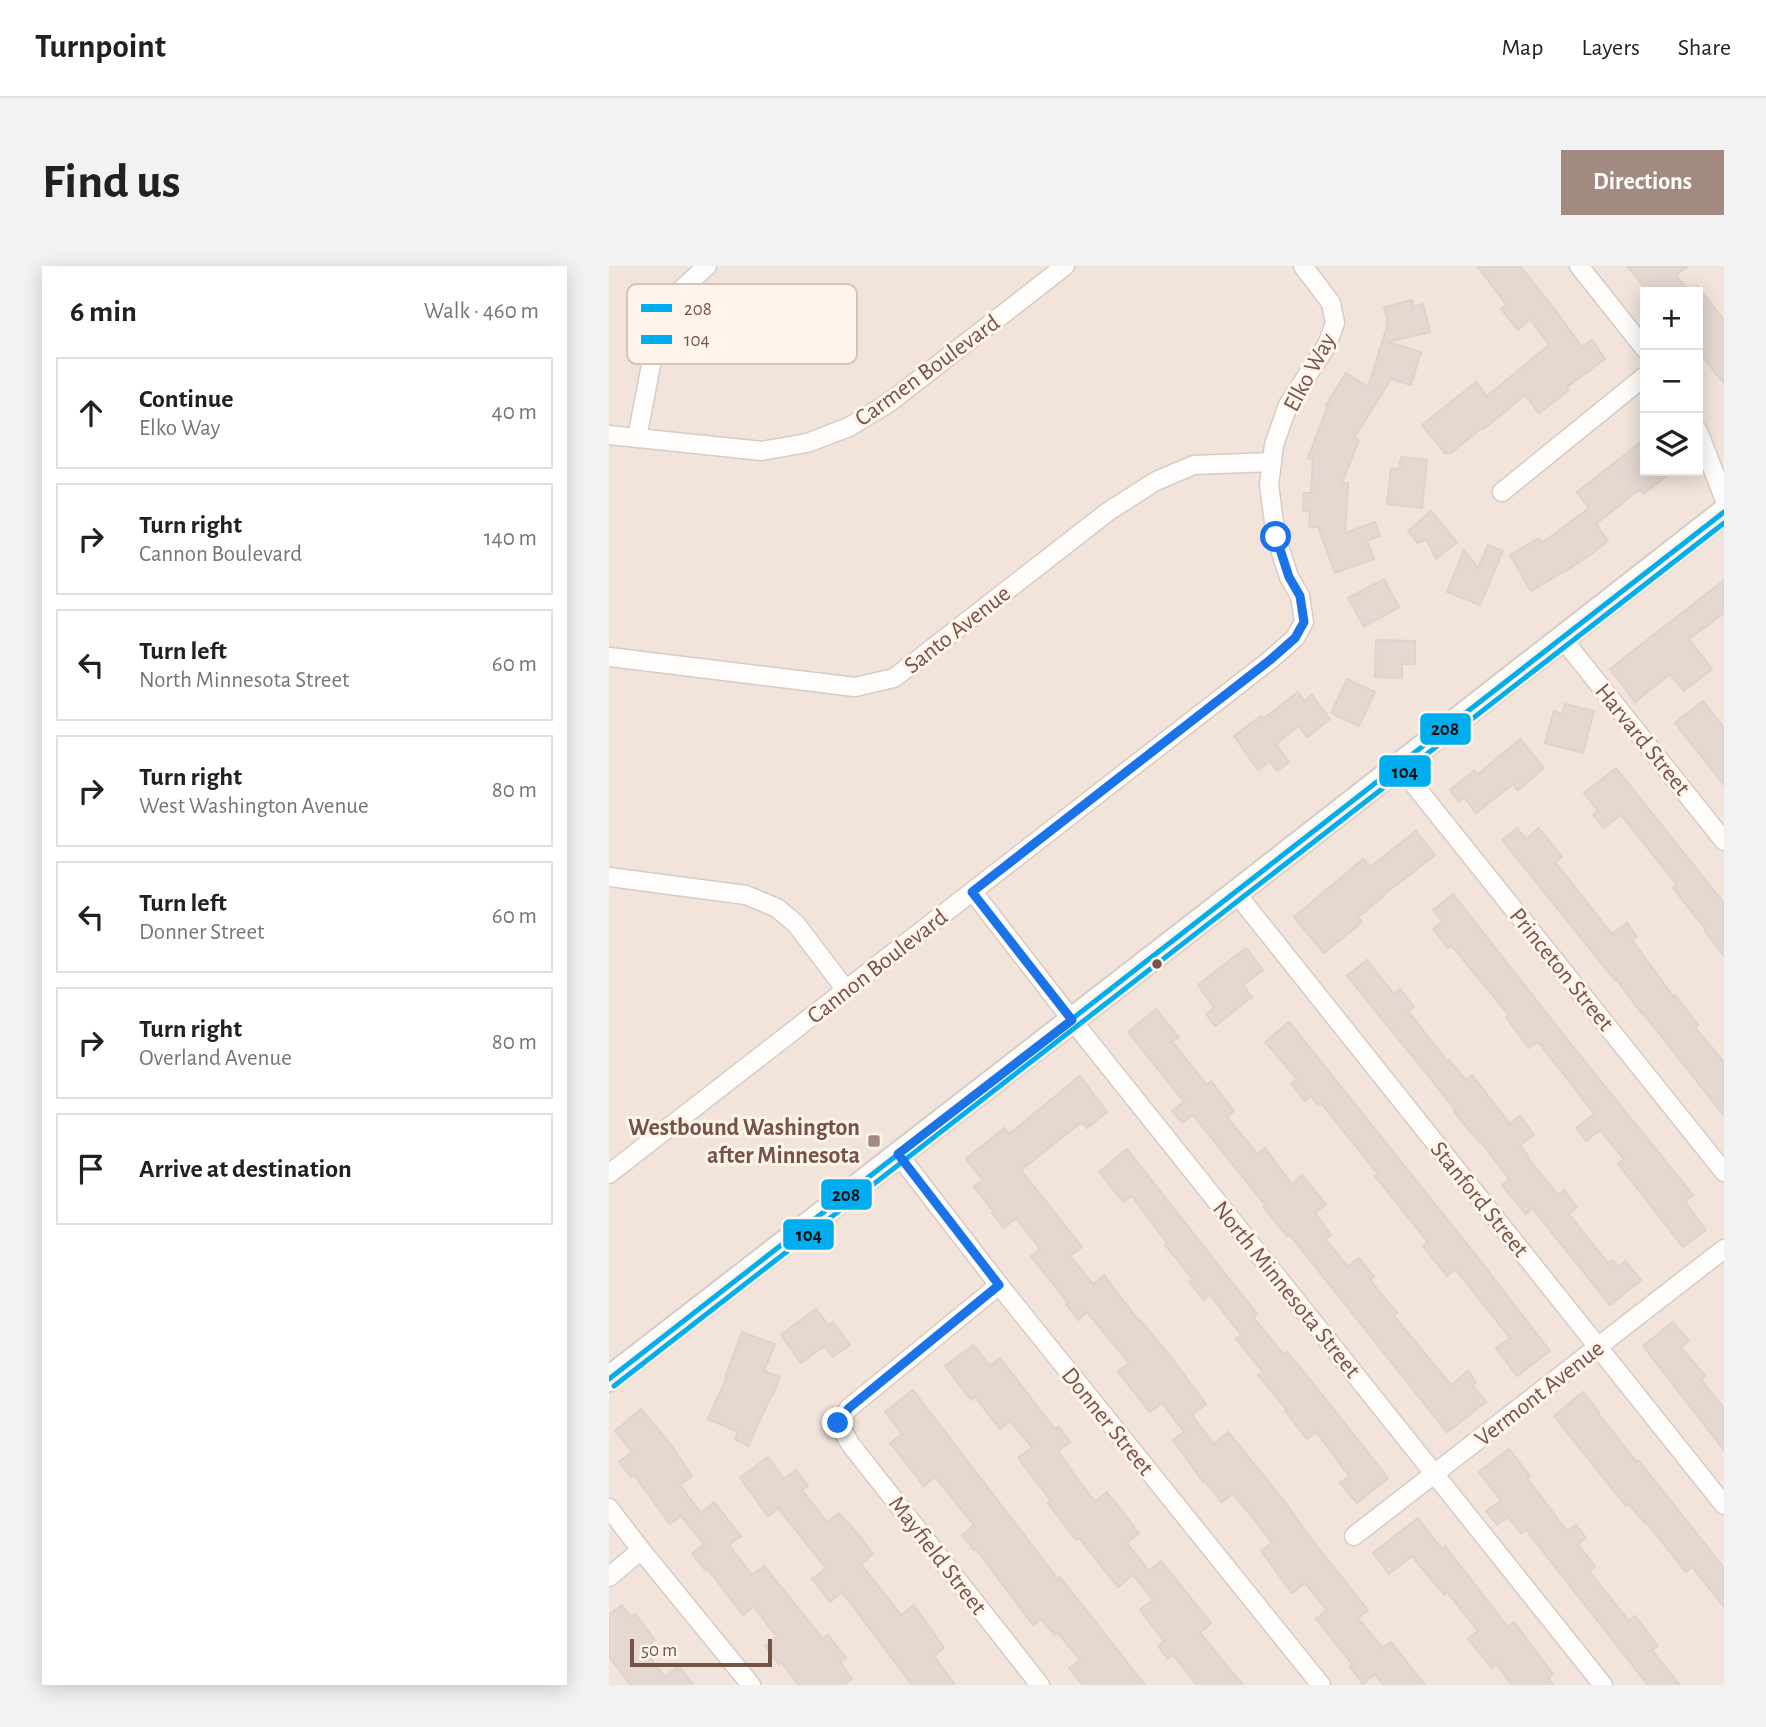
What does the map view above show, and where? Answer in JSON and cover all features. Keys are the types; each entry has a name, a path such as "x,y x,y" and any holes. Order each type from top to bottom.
{"main road":[{"path":"609,1379 1724,512"}],"street":[{"path":"688,284 708,266"},
{"name":"Carmen Boulevard","path":"609,435 762,451 807,443 849,427 890,402 1065,266"},
{"name":"Elko Way","path":"1303,266 1331,303 1335,323 1327,345 1288,405 1274,445 1269,485 1276,537 1289,577 1300,596 1304,622"},
{"path":"1579,266 1640,343"},
{"path":"637,438 651,364"},
{"path":"1502,492 1640,380"},
{"path":"1703,445 1724,498"},
{"name":"Santo Avenue","path":"609,657 855,687 894,678 1109,510 1156,481 1194,465 1272,462"},
{"name":"Cannon Boulevard","path":"609,1174 1270,660 1295,638 1304,622"},
{"name":"Harvard Street","path":"1562,638 1724,841"},
{"name":"Princeton Street","path":"1399,766 1724,1172"},
{"path":"609,877 746,895 777,908 796,924 846,990"},
{"name":"North Minnesota Street","path":"972,892 1603,1685"},
{"name":"Stanford Street","path":"1236,893 1724,1504"},
{"name":"Donner Street","path":"898,1154 999,1285 1321,1685"},
{"name":"Vermont Avenue","path":"1354,1536 1724,1250"},
{"name":"Mayfield Street","path":"999,1285 849,1408 838,1423 851,1445 1040,1685"},
{"path":"609,1508 751,1685"},
{"path":"609,1577 641,1550"}],"shaded area":[{"path":"609,266 1724,266 1724,511 1717,519 1724,528 1724,1685 609,1685"}],"building":[{"path":"1477,266 1520,266 1582,347 1592,340 1605,359 1567,387 1569,390 1539,413 1525,395 1451,453 1445,453 1422,425 1476,382 1487,396 1549,345 1530,319 1518,330 1501,309 1506,304"},
{"path":"1627,266 1688,266 1676,275 1685,287 1644,287"},
{"path":"1703,293 1724,320 1724,384 1703,357"},
{"path":"1412,300 1413,307 1423,304 1430,332 1388,342 1421,352 1411,385 1391,379 1354,438 1359,440 1342,483 1348,483 1345,533 1375,522 1380,536 1367,541 1374,559 1335,573 1318,527 1309,527 1310,512 1303,511 1304,493 1311,493 1313,460 1308,458 1328,406 1326,405 1346,373 1368,387 1388,323 1384,307"},
{"path":"1640,443 1640,476 1666,476 1643,494 1640,489 1596,524 1608,541 1583,560 1531,591 1510,555 1539,538 1542,543 1589,508 1577,492"},
{"path":"1401,457 1427,460 1422,508 1387,504 1391,468 1399,469"},
{"path":"1431,511 1457,542 1436,559 1427,540 1418,543 1408,531"},
{"path":"1488,545 1503,551 1480,605 1447,592 1464,550 1478,568"},
{"path":"1384,579 1399,607 1364,627 1348,598"},
{"path":"1724,580 1724,613 1689,639 1712,669 1684,691 1670,674 1635,702 1610,669"},
{"path":"1376,640 1415,641 1415,664 1402,664 1402,678 1375,677"},
{"path":"1347,679 1375,692 1359,726 1331,713"},
{"path":"1298,692 1304,701 1312,695 1330,719 1307,737 1299,726 1276,744 1289,762 1277,771 1270,761 1258,770 1234,736 1261,716 1263,719"},
{"path":"1703,701 1724,728 1724,785 1675,723"},
{"path":"1565,704 1594,711 1583,753 1545,743 1554,711 1562,714"},
{"path":"1520,739 1544,768 1518,790 1513,784 1476,813 1464,797 1459,802 1450,790 1474,771 1477,775"},
{"path":"1616,768 1724,903 1724,956 1673,888 1677,885 1621,815 1604,828 1593,815 1598,811 1584,793"},
{"path":"1517,828 1526,839 1539,828 1562,857 1555,862 1612,934 1627,923 1637,937 1632,940 1724,1062 1724,1116 1502,840"},
{"path":"1416,831 1435,855 1358,917 1362,922 1324,953 1294,917 1363,859 1370,867"},
{"path":"1453,894 1693,1195 1685,1202 1706,1230 1683,1247 1618,1164 1624,1159 1600,1130 1586,1141 1576,1128 1594,1114 1568,1080 1538,1042 1529,1048 1506,1017 1509,1015 1451,945 1448,948 1433,929 1442,921 1433,910"},
{"path":"1246,948 1263,970 1243,985 1252,997 1215,1026 1206,1014 1214,1008 1198,985"},
{"path":"1367,960 1394,994 1400,989 1414,1007 1408,1011 1448,1062 1449,1060 1466,1080 1472,1075 1510,1124 1520,1116 1534,1135 1520,1145 1558,1195 1564,1190 1577,1207 1569,1214 1608,1263 1612,1260 1618,1267 1625,1261 1641,1280 1610,1305 1532,1208 1526,1214 1502,1185 1509,1179 1347,976"},
{"path":"1156,1009 1179,1037 1172,1042 1207,1085 1211,1081 1234,1111 1227,1117 1257,1154 1265,1148 1292,1184 1302,1175 1326,1204 1315,1213 1331,1235 1326,1240 1348,1267 1359,1258 1374,1277 1370,1280 1397,1313 1394,1316 1451,1385 1468,1371 1476,1382 1473,1386 1486,1402 1447,1432 1289,1234 1287,1236 1263,1207 1265,1205 1193,1115 1182,1123 1172,1111 1184,1102 1128,1032"},
{"path":"1289,1022 1550,1351 1517,1376 1496,1348 1510,1338 1455,1269 1447,1276 1423,1246 1428,1242 1321,1103 1318,1105 1311,1096 1305,1101 1291,1084 1297,1079 1265,1042"},
{"path":"1080,1076 1107,1112 1087,1128 1082,1122 1021,1170 1082,1247 1070,1256 1093,1284 1104,1275 1206,1404 1192,1415 1214,1444 1228,1432 1368,1610 1358,1618 1383,1648 1391,1642 1425,1685 1383,1685 1375,1674 1363,1684 1350,1667 1353,1665 1316,1619 1327,1610 1305,1583 1292,1593 1261,1551 1272,1543 1252,1517 1233,1494 1222,1502 1205,1481 1203,1482 1173,1440 1184,1432 1162,1403 1150,1412 1118,1372 1129,1363 1087,1312 1078,1320 1031,1256 1040,1249 1016,1218 1004,1228 974,1187 983,1180 966,1159 1004,1128 1009,1134"},
{"path":"1127,1149 1257,1314 1253,1317 1284,1355 1287,1352 1388,1478 1357,1503 1340,1483 1349,1476 1316,1432 1307,1439 1285,1411 1287,1410 1258,1375 1263,1372 1236,1339 1241,1335 1210,1295 1204,1300 1189,1282 1193,1279 1165,1245 1167,1243 1132,1196 1123,1202 1099,1172"},
{"path":"816,1309 829,1326 833,1322 850,1345 833,1357 824,1346 801,1363 781,1335"},
{"path":"1673,1322 1689,1341 1681,1347 1705,1376 1701,1380 1724,1408 1724,1450 1643,1346"},
{"path":"742,1332 775,1344 764,1371 780,1377 748,1446 735,1439 738,1432 708,1419 727,1377"},
{"path":"974,1345 990,1366 1000,1358 1055,1429 1059,1427 1070,1442 1058,1451 1074,1474 1095,1502 1107,1492 1139,1533 1127,1543 1149,1571 1161,1561 1211,1623 1200,1633 1243,1685 1197,1685 1173,1655 1168,1659 1158,1646 1164,1641 1140,1610 1153,1600 1133,1575 1118,1587 1079,1538 1076,1540 1048,1503 1051,1501 1018,1458 1032,1447 1010,1421 1000,1429 975,1397 971,1400 945,1366"},
{"path":"913,1390 1058,1579 1060,1577 1145,1685 1083,1685 1069,1668 1080,1660 1058,1633 1055,1635 1041,1619 1033,1625 976,1549 974,1550 962,1535 974,1525 935,1477 924,1486 890,1443 902,1434 885,1412"},
{"path":"1583,1392 1724,1568 1724,1607 1692,1567 1686,1572 1646,1522 1629,1504 1626,1506 1554,1416"},
{"path":"641,1409 692,1476 680,1485 701,1513 714,1502 741,1536 729,1545 752,1575 764,1566 823,1639 828,1635 846,1658 840,1662 852,1679 844,1685 799,1685 765,1646 777,1637 754,1607 743,1615 707,1568 705,1570 692,1554 704,1544 681,1516 670,1524 634,1475 631,1477 619,1462 632,1452 615,1431"},
{"path":"1509,1449 1567,1531 1576,1525 1586,1538 1578,1544 1595,1566 1589,1571 1629,1621 1635,1616 1658,1646 1652,1650 1680,1685 1648,1685 1526,1530 1521,1533 1508,1517 1497,1525 1486,1511 1501,1501 1479,1472"},
{"path":"768,1457 784,1479 796,1470 808,1486 802,1490 827,1522 839,1513 862,1539 873,1554 861,1564 901,1615 914,1605 944,1648 934,1656 955,1685 912,1685 842,1592 830,1602 812,1579 826,1568 778,1508 768,1516 740,1478"},
{"path":"1418,1518 1442,1549 1445,1546 1508,1627 1514,1622 1553,1674 1548,1678 1554,1685 1512,1685 1496,1664 1492,1668 1468,1639 1478,1631 1447,1592 1444,1595 1412,1556 1389,1574 1373,1553"},
{"path":"622,1605 631,1617 635,1614 655,1640 643,1649 665,1677 679,1666 693,1685 631,1685 609,1657 609,1615"}],"transit line":[{"name":"208","path":"609,1379 1724,512"},
{"name":"104","path":"614,1386 1724,523"}],"place":[{"name":"Westbound Washington after Minnesota","path":"874,1141"}],"route":[{"path":"838,1423 849,1408 999,1285 898,1154 1072,1020 972,892 1295,638 1304,622 1300,596 1289,577 1276,537"}]}
